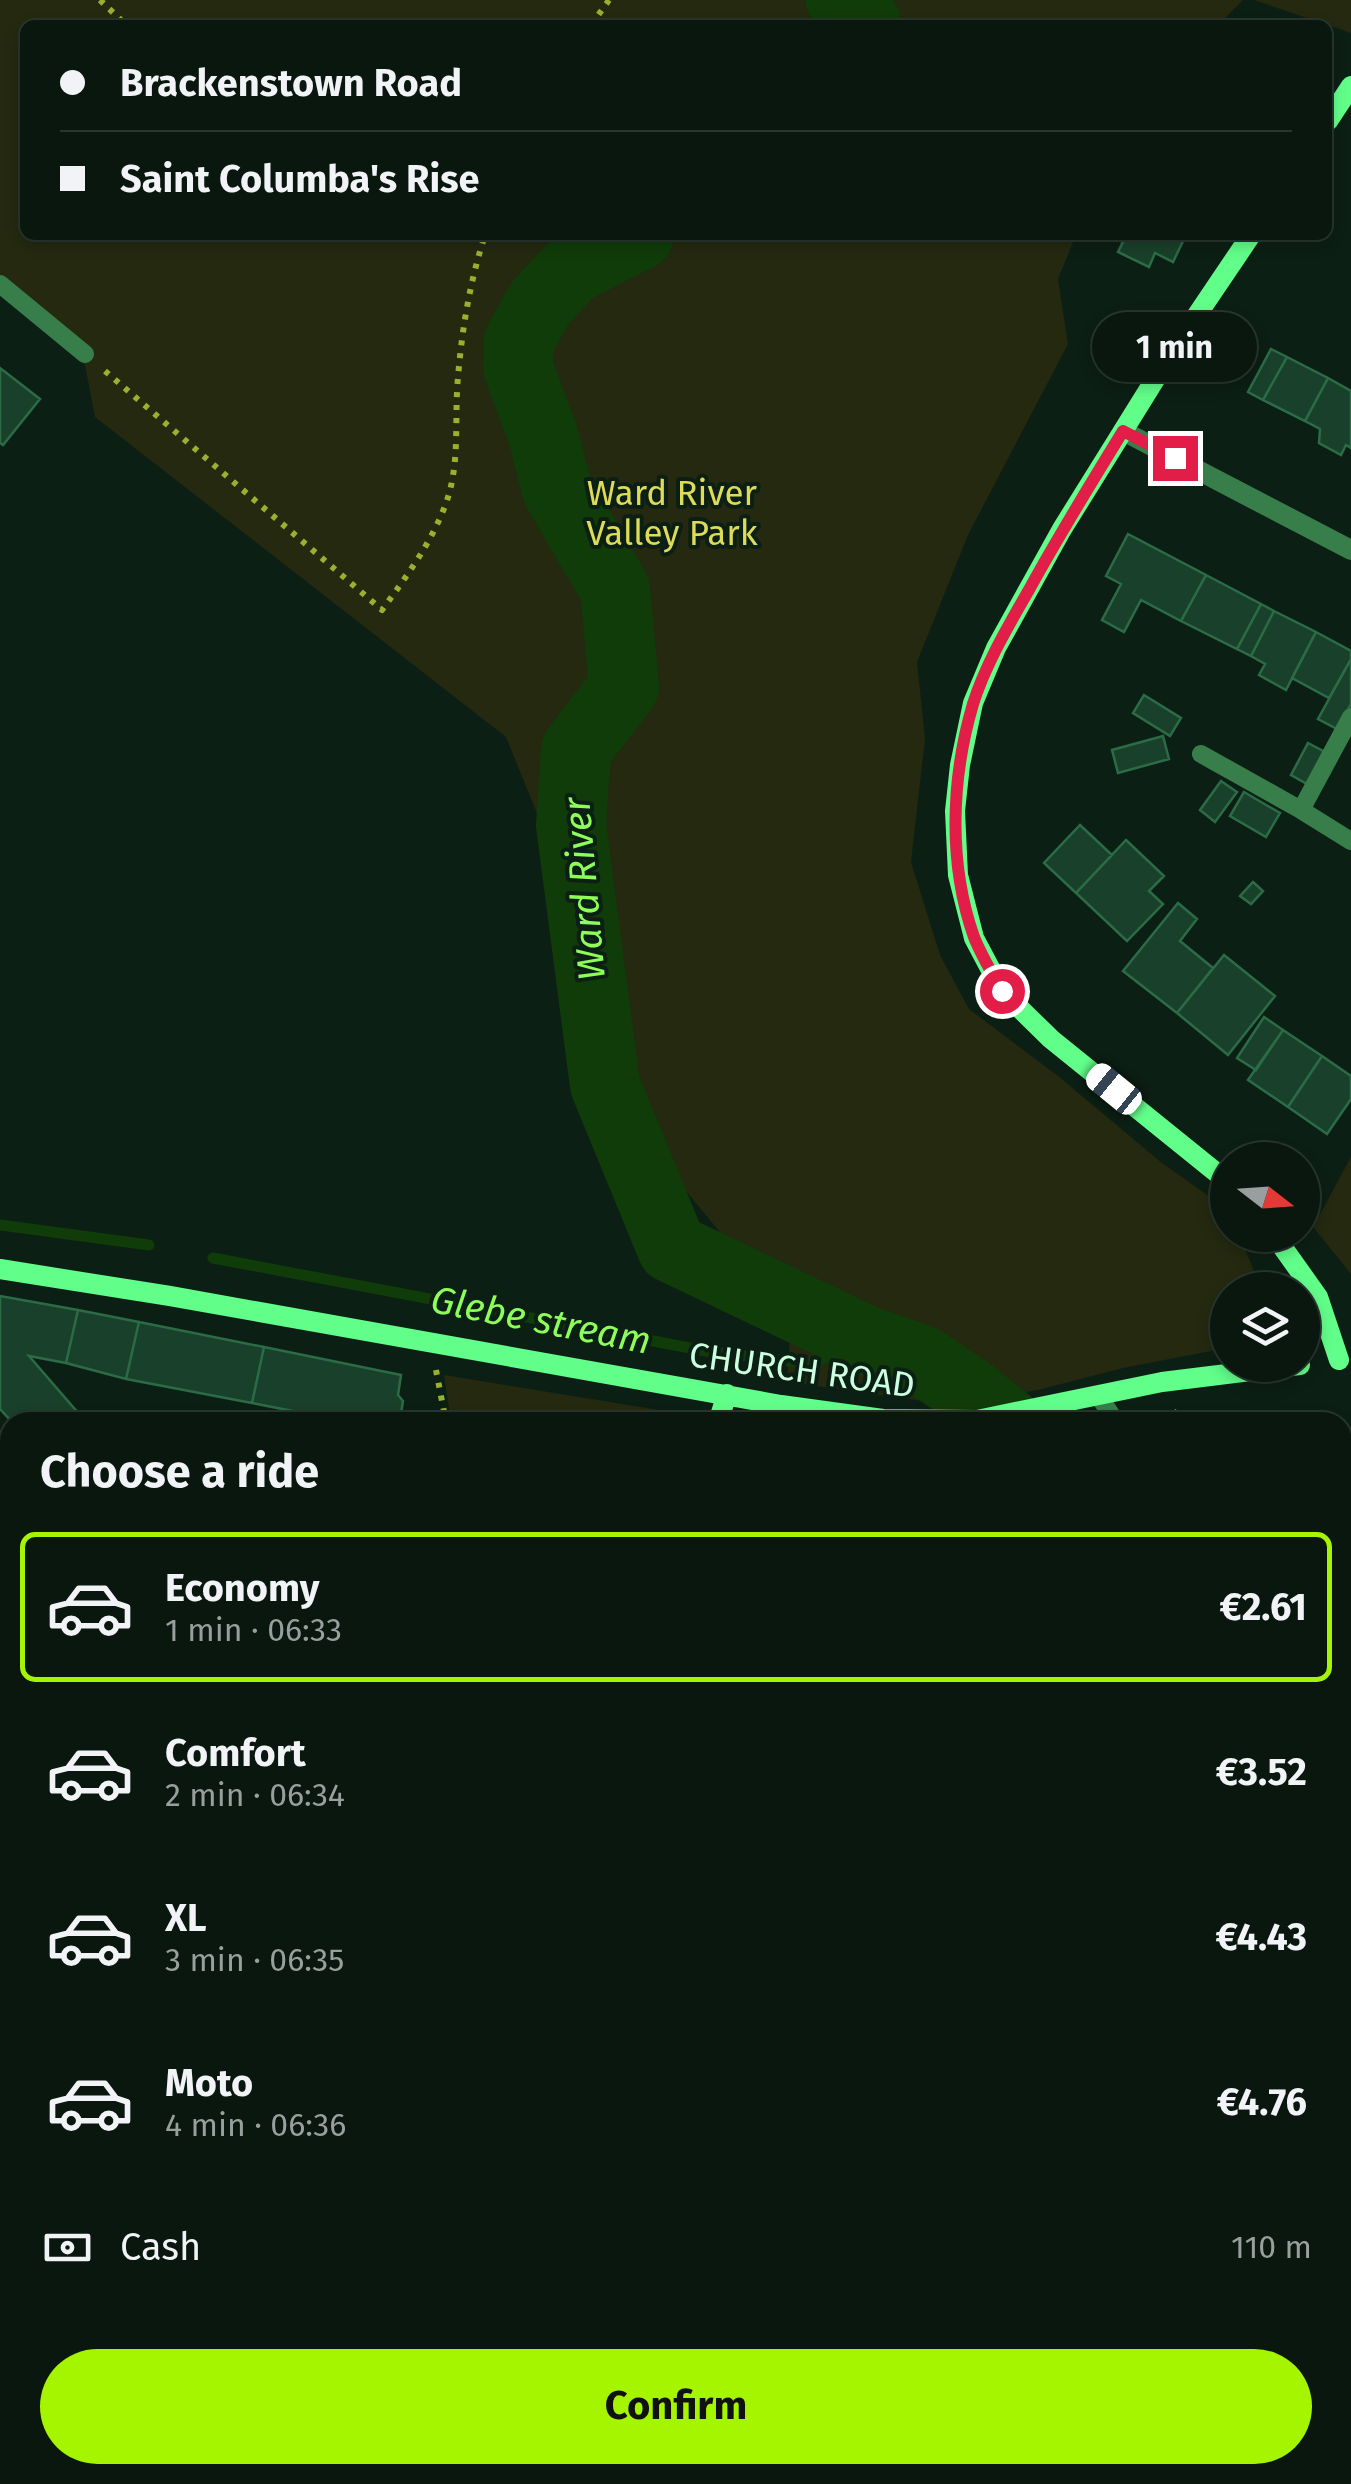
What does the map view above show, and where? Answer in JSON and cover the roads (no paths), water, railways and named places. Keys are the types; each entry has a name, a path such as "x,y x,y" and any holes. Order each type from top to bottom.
{"street":[{"path":"1332,116 1351,86"},
{"path":"1210,1167 1052,1039 1002,991 974,938 958,875 955,811 960,765 974,703 996,648 1062,529 1172,352 1248,240"},
{"path":"1123,431 1351,550"},
{"path":"1286,1252 1318,1296 1345,1361"},
{"name":"CHURCH ROAD","path":"0,1269 836,1412"},
{"name":"CHURCH ROAD","path":"1320,1363 1345,1361"},
{"name":"CHURCH ROAD","path":"1018,1412 1162,1382 1210,1376"},
{"path":"721,1412 727,1394"}],"lane":[{"path":"0,284 86,354"},
{"path":"1302,810 1351,716"},
{"path":"1201,754 1351,841"},
{"path":"1098,1396 1109,1412"}],"waterway":[{"name":"Ward River","path":"841,0 864,20"},
{"name":"Ward River","path":"629,240 571,270 540,303 519,341 518,368 543,435 557,490 615,589 624,687 576,750 571,825 605,1085 672,1248 865,1340 922,1360 995,1412"},
{"name":"Glebe stream","path":"0,1225 149,1245"},
{"name":"Glebe stream","path":"213,1258 706,1351 812,1364 865,1340"}],"park label":[{"name":"Ward River Valley Park","path":"672,513"}]}
